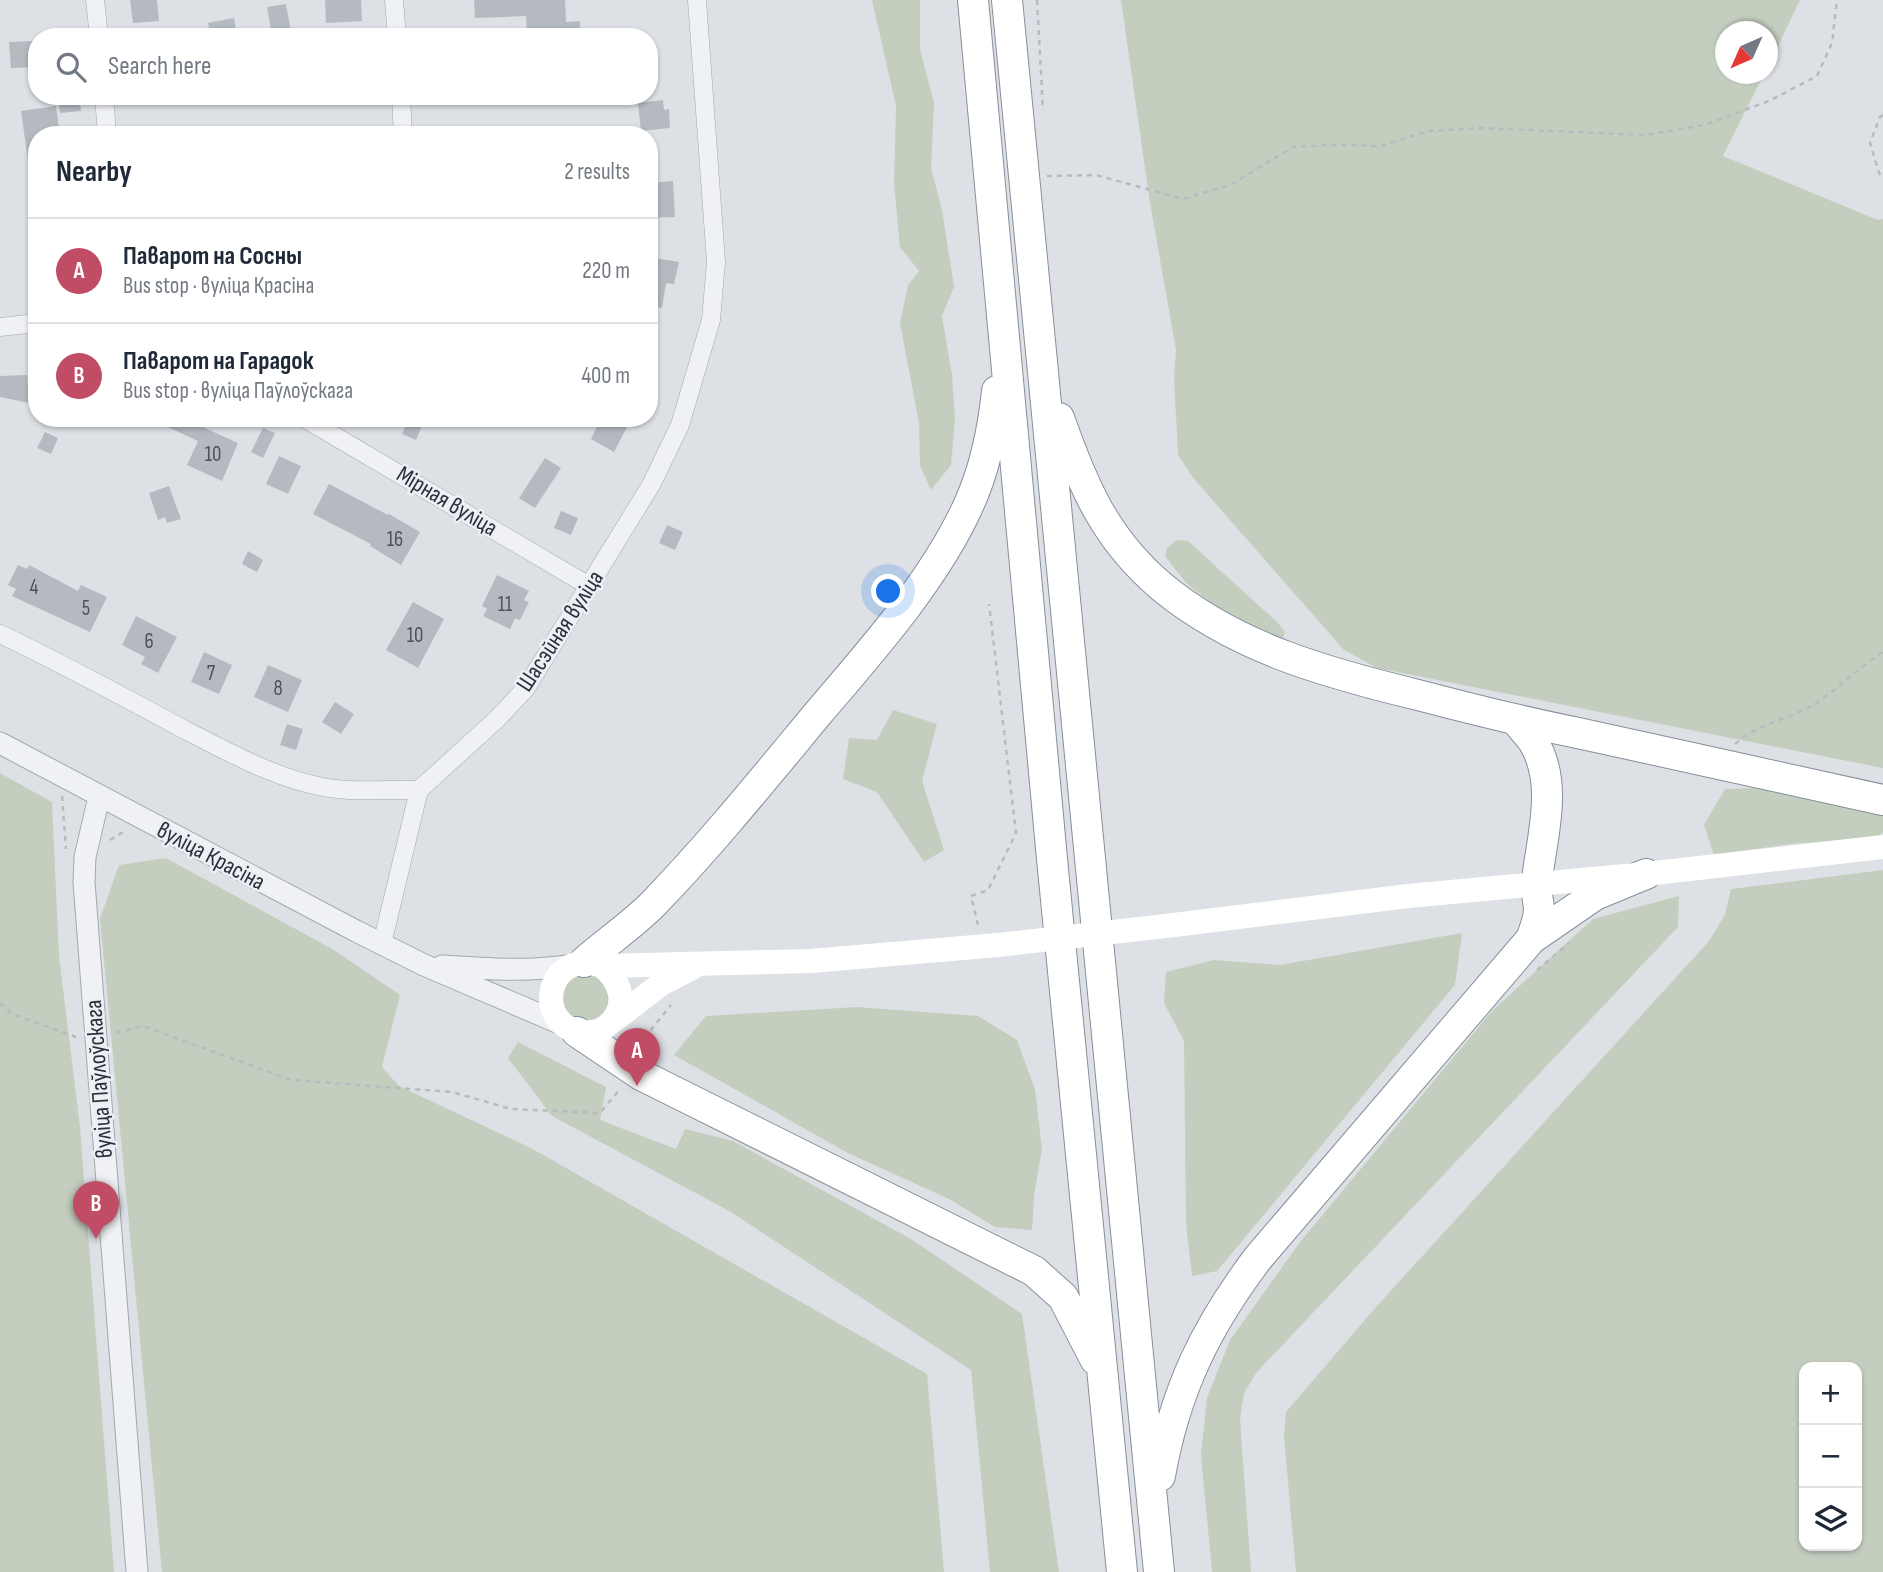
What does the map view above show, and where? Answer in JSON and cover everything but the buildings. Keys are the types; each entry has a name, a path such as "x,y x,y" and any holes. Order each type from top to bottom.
{"highway":[{"path":"973,0 1052,859 1122,1572"},
{"path":"1007,0 1159,1572"},
{"path":"586,964 651,906 695,860 904,609 956,532 971,501 990,436 1003,331"},
{"path":"1044,376 1071,454 1112,535 1162,587 1228,632 1333,674 1516,720 1883,800"},
{"path":"1516,720 1532,740 1541,758 1547,814 1536,884 1539,910 1531,939"},
{"path":"1154,1510 1167,1438 1181,1393 1201,1344 1235,1288 1291,1217 1531,939 1595,895 1647,874"},
{"path":"571,1029 641,1076 1034,1271 1063,1297 1104,1379"}],"main road":[{"path":"699,965 661,984 594,1032 571,1029 554,1013 550,1001 556,978 586,964 699,965 811,961 989,940 1174,925 1408,896 1647,874 1883,847"},
{"path":"586,964 612,974 619,987 621,1001 610,1023"}],"street":[{"path":"95,0 98,28"},
{"path":"394,0 396,28"},
{"name":"Шасэйная вуліца","path":"419,790 497,719 526,688 651,485 680,425 712,320 716,262 696,0"},
{"path":"105,105 106,126"},
{"path":"401,105 403,126"},
{"path":"0,327 28,324"},
{"name":"Мірная вуліца","path":"332,427 589,586"},
{"path":"0,634 52,658 240,758 293,780 344,790 419,790 382,944"},
{"name":"вуліца Красіна","path":"0,743 382,944 571,1029"},
{"name":"вуліца Паўлоўскага","path":"99,797 85,857 85,882 137,1572"},
{"name":"вуліца Красіна","path":"424,965 519,970 586,964"}],"path":[{"path":"1037,0 1043,122"},
{"path":"1046,176 1096,175 1183,199 1230,185 1293,147 1381,146 1429,131 1442,130 1480,128 1646,135 1704,125 1769,101 1817,76 1832,43 1837,0"},
{"path":"1883,115 1870,143 1879,173 1883,177"},
{"path":"989,604 1016,833 988,890 971,896 989,940"},
{"path":"1724,765 1736,742 1772,722 1816,703 1858,668 1883,652"},
{"path":"1532,974 1574,939"},
{"path":"0,1003 12,1014 79,1038 96,1037 143,1026 291,1080 452,1092 511,1109 600,1113 624,1085"}],"green space":[{"path":"872,0 920,0 920,49 934,103 931,168 942,210 954,287 942,316 952,375 955,420 951,465 931,490 920,466 919,423 900,323 908,285 919,271 900,247 894,184 896,106"},
{"path":"1121,0 1800,0 1778,46 1778,21 1715,21 1715,84 1759,84 1723,156 1878,220 1883,219 1883,768 1377,668 1344,650 1194,479 1178,455 1174,377 1176,350 1150,203"},
{"path":"1176,540 1188,541 1277,622 1285,632 1283,638 1277,638 1215,606 1186,583 1165,556 1167,548"},
{"path":"893,710 937,724 922,781 944,850 924,862 877,792 843,779 849,738 877,740"},
{"path":"0,773 52,802 59,956 80,1127 114,1572 0,1572"},
{"path":"1785,787 1883,813 1883,832 1878,837 1790,844 1714,855 1704,825 1725,789"},
{"path":"166,858 334,950 400,995 382,1067 399,1086 531,1148 927,1374 944,1572 162,1572 100,919 119,865"},
{"path":"1883,870 1883,1572 1296,1572 1284,1437 1286,1412 1376,1307 1709,941 1725,915 1731,889"},
{"path":"1679,896 1678,927 1256,1373 1244,1393 1240,1420 1251,1572 1212,1572 1201,1455 1207,1398 1230,1340 1300,1242 1492,1011 1593,919"},
{"path":"1462,933 1455,985 1217,1271 1192,1276 1186,1224 1184,1041 1164,1003 1166,972 1214,960 1280,965"},
{"path":"586,974 603,981 610,998 603,1015 586,1022 569,1015 562,998 569,981"},
{"path":"857,1007 978,1016 1017,1040 1035,1089 1042,1149 1034,1196 1032,1230 995,1227 949,1199 848,1153 674,1055 706,1016"},
{"path":"518,1042 606,1087 600,1120 676,1149 685,1129 733,1141 911,1239 1022,1314 1059,1572 990,1572 971,1370 731,1212 552,1116 508,1058"}],"place":[{"name":"Паварот на Сосны","path":"637,1086"},
{"name":"Паварот на Гарадок","path":"96,1239"}]}
